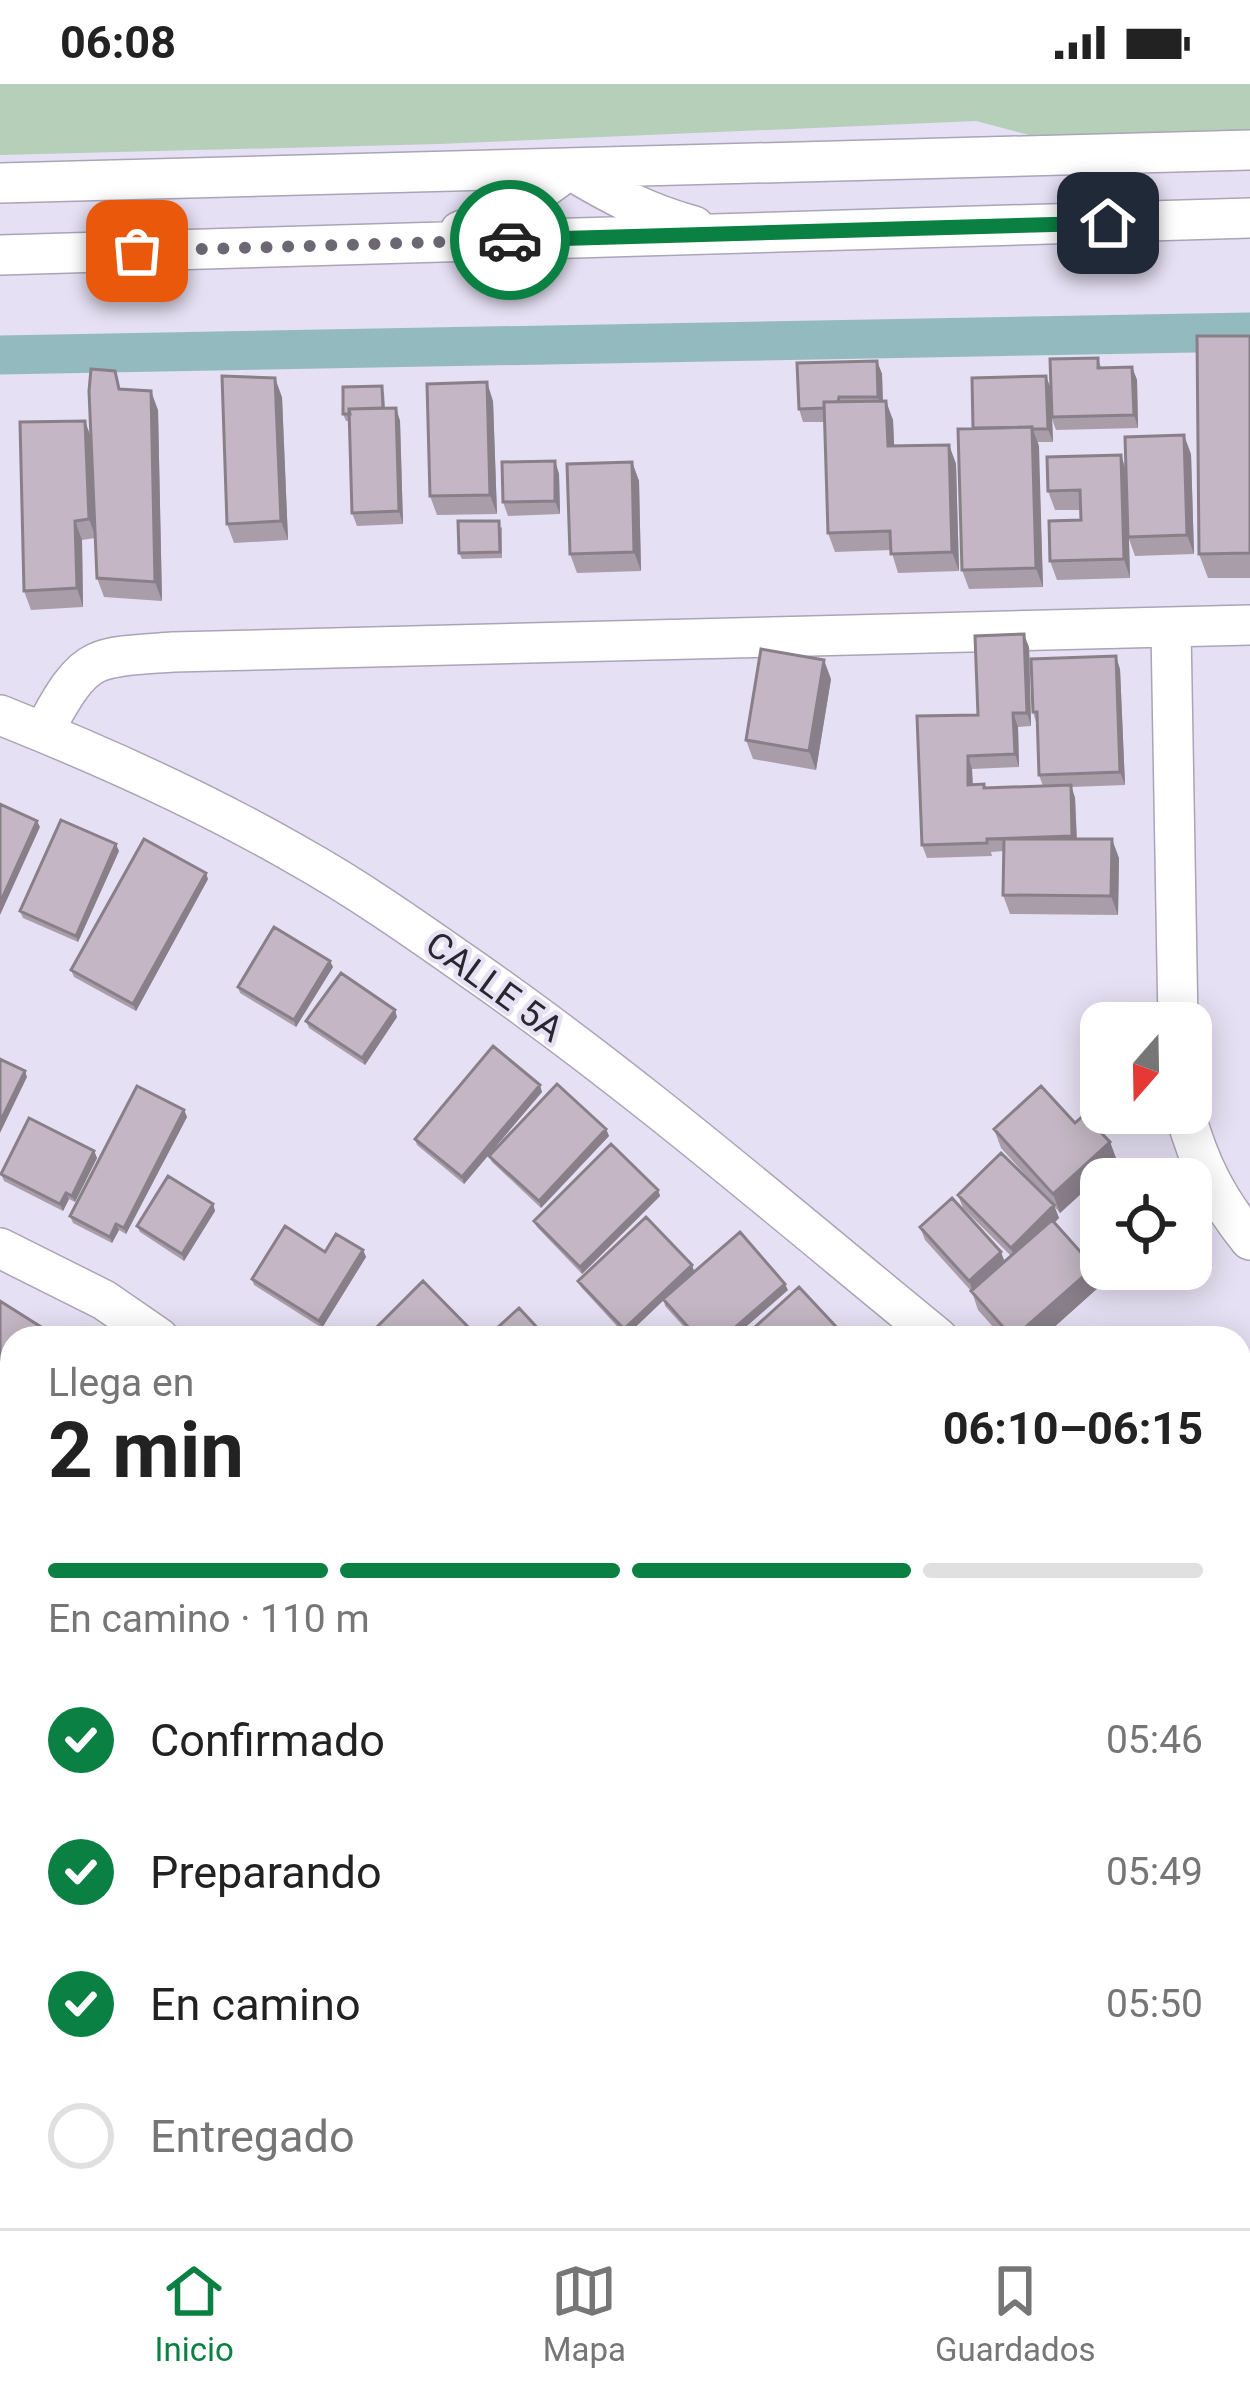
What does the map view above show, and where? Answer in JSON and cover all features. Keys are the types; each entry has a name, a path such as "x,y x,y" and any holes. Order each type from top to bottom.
{"street":[{"path":"0,183 1250,150"},
{"path":"569,169 646,211 730,234"},
{"path":"410,243 496,218 569,169"},
{"path":"0,255 1250,218"},
{"path":"43,732 76,681 94,663 173,652 1250,626"},
{"path":"1171,629 1178,1002"},
{"name":"CALLE 5A","path":"0,715 179,795 297,855 406,923 643,1095 923,1326"},
{"path":"1191,1134 1215,1192 1250,1240"},
{"path":"0,1248 104,1300 142,1326"}],"green space":[{"path":"0,84 1250,84 1250,135 1052,141 976,121 439,144 0,155"}],"building":[{"path":"1197,336 1250,336 1250,553 1199,554"},
{"path":"1098,358 1098,368 1132,367 1134,415 1052,417 1050,359"},
{"path":"877,361 878,397 839,397 838,402 824,402 824,408 799,409 797,363"},
{"path":"91,369 115,371 119,389 151,391 155,582 97,578"},
{"path":"222,376 275,378 281,521 227,524"},
{"path":"1046,376 1048,429 973,428 972,378"},
{"path":"487,382 490,495 430,496 427,384"},
{"path":"382,386 383,408 349,409 350,414 343,414 343,387"},
{"path":"886,401 888,446 949,445 952,552 891,554 890,531 828,533 824,402"},
{"path":"396,408 399,511 352,513 349,409"},
{"path":"85,421 89,519 75,521 77,588 24,591 20,422"},
{"path":"1032,427 1036,568 962,570 958,429"},
{"path":"1184,435 1187,535 1128,537 1125,437"},
{"path":"1121,455 1124,559 1050,561 1049,521 1081,520 1080,490 1048,491 1047,457"},
{"path":"555,461 555,501 503,502 502,462"},
{"path":"632,462 634,552 570,554 567,464"},
{"path":"458,521 499,521 500,552 459,553"},
{"path":"1024,634 1027,713 1013,713 1015,754 968,756 968,785 1071,785 1072,836 922,845 917,716 978,715 975,636"},
{"path":"761,649 824,660 809,751 746,740"},
{"path":"1116,656 1120,772 1039,775 1031,659"},
{"path":"0,804 37,821 0,903"},
{"path":"61,820 116,844 76,936 20,911"},
{"path":"144,839 206,873 133,1004 71,970"},
{"path":"1004,839 1112,839 1111,896 1003,895"},
{"path":"274,927 330,961 294,1020 238,987"},
{"path":"341,973 395,1010 362,1058 306,1021"},
{"path":"493,1046 540,1085 462,1177 415,1139"},
{"path":"0,1059 25,1071 0,1122"},
{"path":"557,1084 606,1129 539,1201 489,1156"},
{"path":"137,1086 184,1110 124,1228 116,1224 110,1237 70,1216"},
{"path":"1041,1086 1075,1123 1080,1119 1080,1134 1102,1134 1110,1142 1092,1158 1080,1158 1080,1169 1053,1194 994,1129"},
{"path":"29,1118 94,1151 72,1196 66,1193 60,1204 1,1174"},
{"path":"611,1144 658,1190 580,1267 534,1221"},
{"path":"1001,1153 1054,1205 1011,1248 958,1195"},
{"path":"168,1176 213,1204 182,1254 137,1226"},
{"path":"952,1198 1001,1252 969,1281 920,1227"},
{"path":"646,1217 692,1265 627,1326 621,1326 578,1281"},
{"path":"1052,1220 1080,1251 1080,1279 1027,1326 1002,1326 971,1291"},
{"path":"285,1226 325,1252 336,1234 363,1250 319,1321 252,1279"},
{"path":"740,1232 785,1284 737,1326 687,1326 663,1299"},
{"path":"423,1281 467,1326 378,1326"},
{"path":"799,1287 835,1326 756,1326"},
{"path":"0,1301 40,1326 0,1326"},
{"path":"519,1308 536,1326 499,1326"}],"waterway":[{"path":"0,355 1250,332"}],"way so far":[{"path":"137,251 510,240"}],"route":[{"path":"510,240 1108,223"}]}
